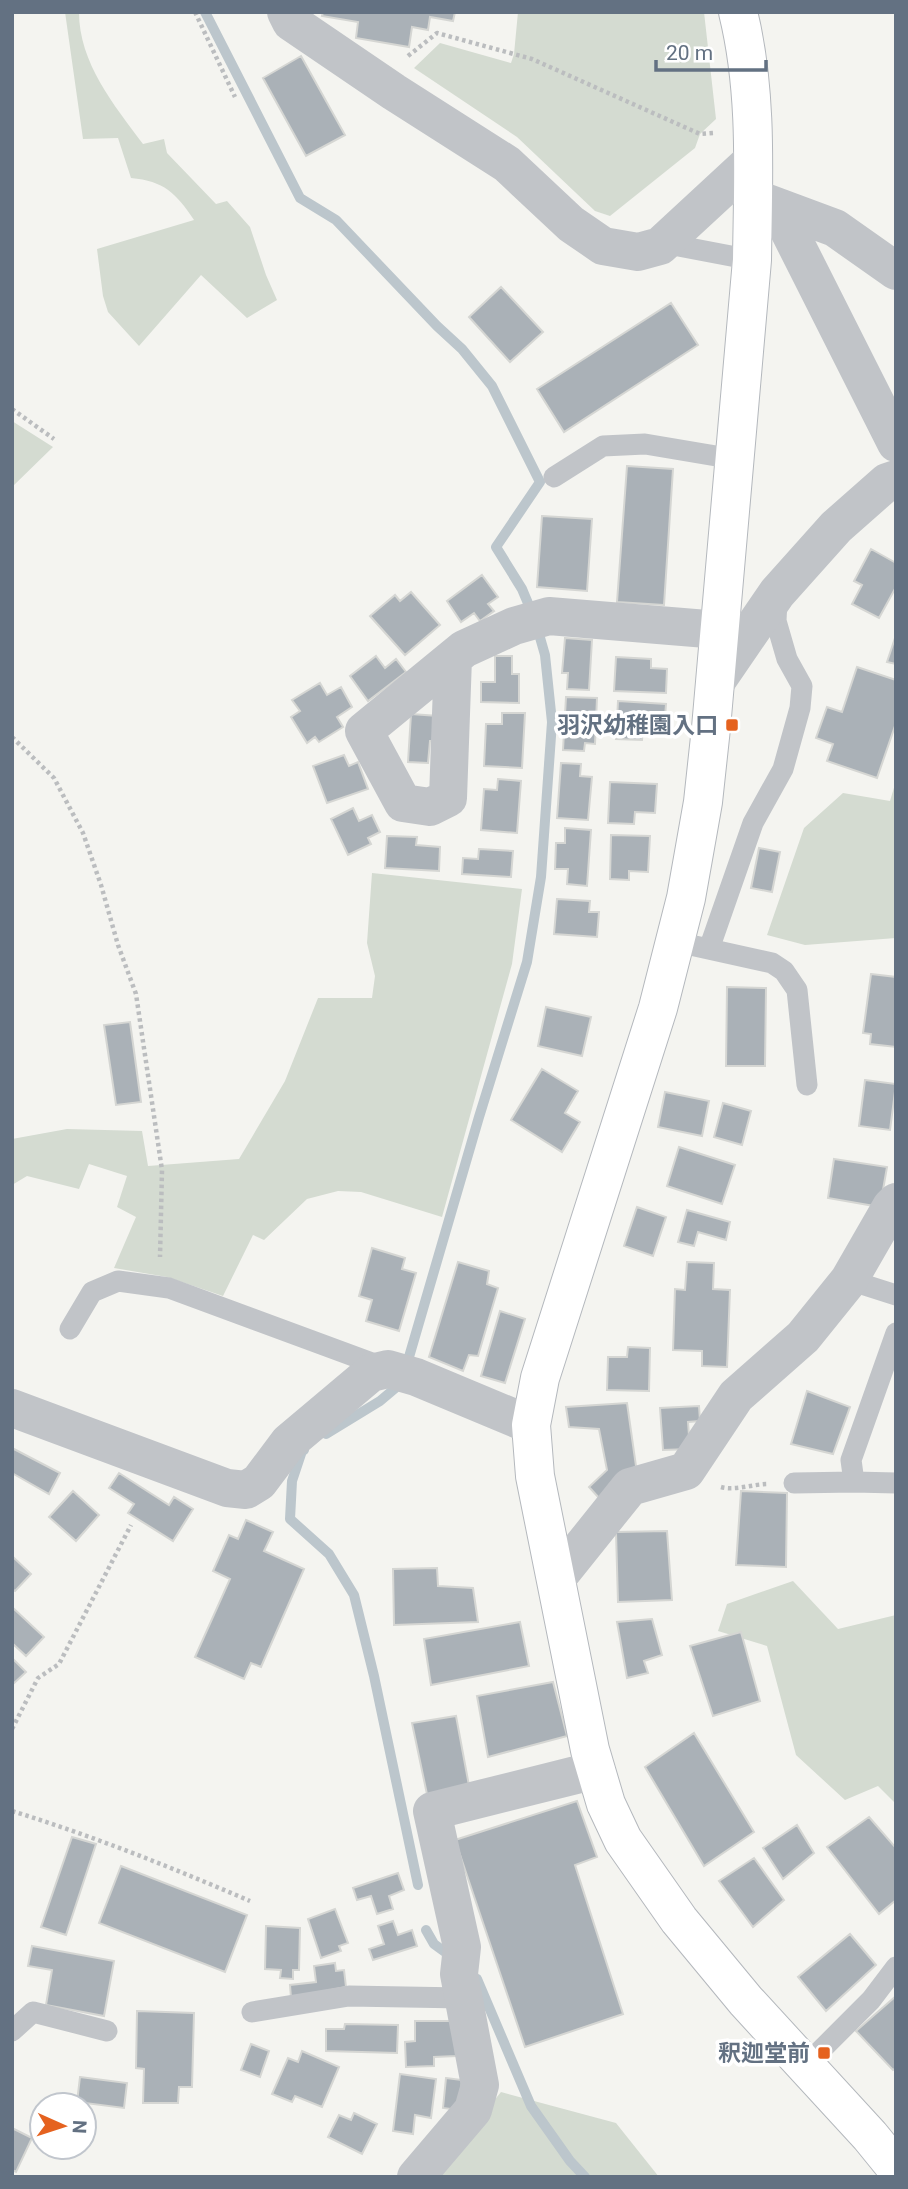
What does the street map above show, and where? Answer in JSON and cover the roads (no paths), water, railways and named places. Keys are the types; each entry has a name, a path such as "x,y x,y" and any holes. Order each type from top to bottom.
{"street":[{"path":"286,12 291,22 507,164 571,224 603,246 638,252 660,246 753,160"},
{"path":"738,12 744,35 751,95 753,160 765,202 896,443"},
{"path":"765,202 752,260 715,684 702,802 686,898 692,945 658,1008 540,1378 531,1425 535,1476 590,1750 606,1804 623,1840 651,1882 704,1951 896,2168"},
{"path":"765,202 835,228 896,271"},
{"path":"715,684 777,593 836,527 887,482 896,479"},
{"path":"453,658 464,649 514,626 549,616 719,630"},
{"path":"557,1578 630,1487 686,1471 736,1396 803,1337 849,1280 896,1202"},
{"path":"12,1408 227,1488 246,1490 259,1482 289,1442 372,1373 387,1369 465,1396 531,1425"},
{"path":"416,2177 473,2110 480,2085 459,1974 462,1947 432,1811 596,1770"}],"lane":[{"path":"663,243 752,260"},
{"path":"554,477 603,446 645,444 734,459"},
{"path":"777,593 776,621 787,659 802,686 800,708 783,769 692,945 772,964 784,971 797,990 807,1085"},
{"path":"849,1280 896,1295"},
{"path":"70,1329 92,1292 118,1281 169,1288 387,1369"},
{"path":"854,1482 851,1460 896,1334"},
{"path":"794,1483 896,1483"},
{"path":"805,2066 871,2000 896,1967"},
{"path":"252,2012 349,1996 463,1997"},
{"path":"12,2031 33,2012 107,2031"}],"waterway":[{"path":"205,12 300,198 336,220 462,349 492,386 540,482 496,547 522,589 530,608"},
{"path":"409,1357 527,962 541,877 552,722 545,655 539,634"},
{"path":"326,1434 380,1401 399,1385"},
{"path":"304,1450 292,1481 290,1519 329,1554 354,1595 418,1885"},
{"path":"426,1930 434,1944 445,1952"},
{"path":"477,1979 531,2106 570,2161 585,2177"}],"place":[{"name":"羽沢幼稚園入口","path":"732,725"},
{"name":"釈迦堂前","path":"824,2053"}]}
